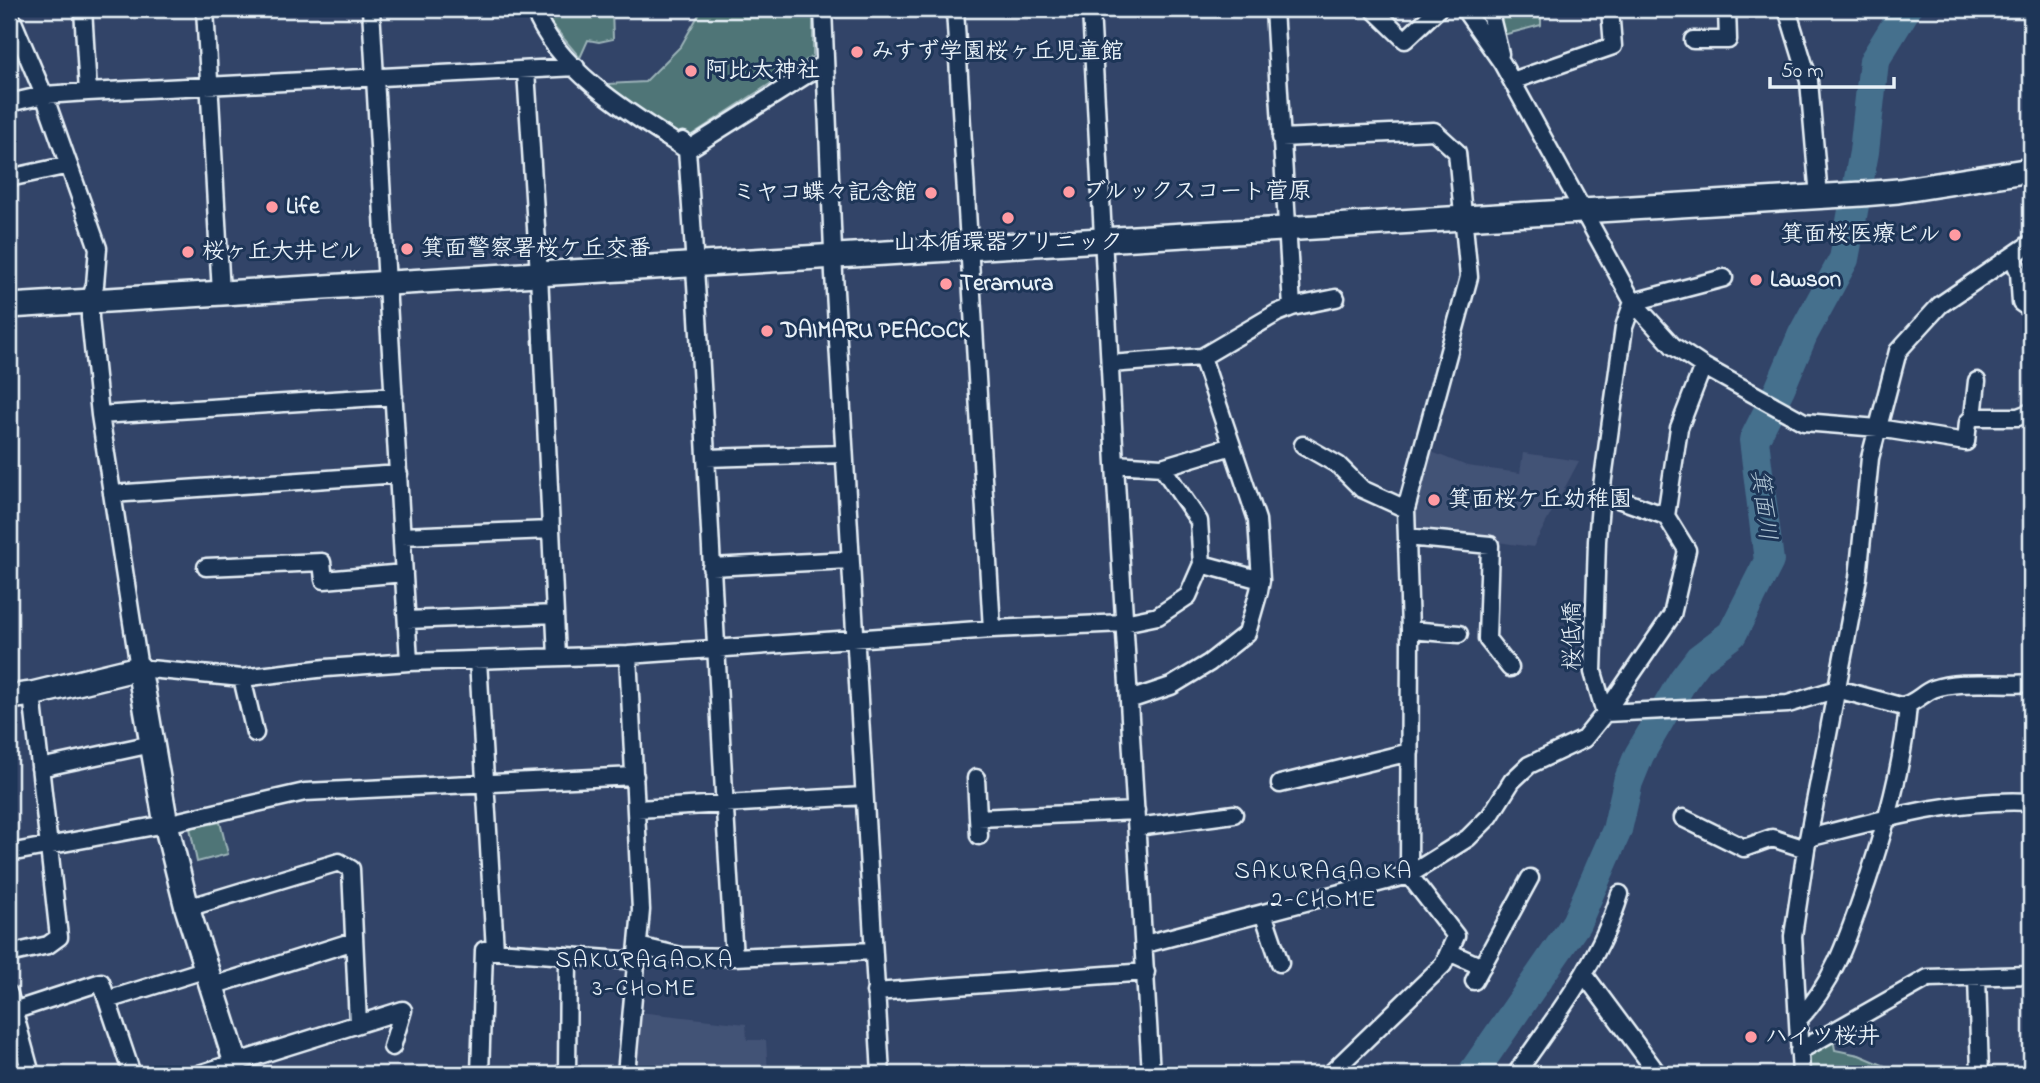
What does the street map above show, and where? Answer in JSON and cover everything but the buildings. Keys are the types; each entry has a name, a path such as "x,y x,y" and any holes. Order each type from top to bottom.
{"street":[{"path":"83,9 88,92"},
{"path":"205,9 220,293"},
{"path":"371,9 409,662"},
{"path":"534,9 541,27 611,101 685,145"},
{"path":"823,9 854,638 881,1074"},
{"path":"955,9 992,629"},
{"path":"1091,9 1151,1074"},
{"path":"1274,9 1292,307"},
{"path":"1373,9 1405,40 1438,9"},
{"path":"1464,9 1502,63 1633,302 1673,346 1703,366 1804,422 1878,428 1966,442 1968,422 1973,417 1977,381"},
{"path":"1489,9 1502,63"},
{"path":"1512,81 1613,46 1610,9"},
{"path":"1693,40 1728,40 1727,9"},
{"path":"1787,9 1809,81 1819,197"},
{"path":"10,20 44,95 97,248 95,285 90,301 100,415 152,744 166,824 187,908 238,1069"},
{"path":"685,145 825,63"},
{"path":"9,103 44,95 88,92 576,67"},
{"path":"526,71 539,274 557,657"},
{"path":"1281,138 1434,131 1457,152 1469,277 1406,509 1410,630 1409,875 1457,936 1443,965 1330,1074"},
{"path":"685,145 696,264 734,957"},
{"path":"9,178 69,165"},
{"path":"9,306 1819,197 1898,191 2031,170"},
{"path":"1801,1074 1793,936 1807,844 1858,578 1870,458 1898,351 1940,305 2031,243"},
{"path":"2012,256 2019,272 2021,303 2031,310"},
{"path":"1633,302 1724,278"},
{"path":"1110,363 1202,357 1277,313 1292,307 1336,298"},
{"name":"桜低橋","path":"1613,713 1593,672 1597,541 1624,327 1633,302"},
{"path":"1129,700 1171,686 1209,663 1247,633 1261,580 1256,520 1202,357"},
{"path":"1666,516 1679,428 1703,366"},
{"path":"100,415 394,396"},
{"path":"1973,417 2018,417 2031,412"},
{"path":"1303,445 1338,465 1362,489 1406,509"},
{"path":"1115,464 1162,467 1232,446"},
{"path":"706,458 844,454"},
{"path":"9,697 139,668 242,678 409,662 628,655 992,629 1124,623 1158,616 1188,596 1202,564 1199,521 1162,467"},
{"path":"112,494 398,474"},
{"path":"1145,944 1409,875 1468,838 1490,816 1512,781 1529,765 1584,739 1613,713 1672,615 1687,550 1666,516 1601,493"},
{"path":"402,536 551,530"},
{"path":"1407,537 1490,545 1487,639 1510,668"},
{"path":"711,567 850,560"},
{"path":"206,567 322,562 324,580 404,573"},
{"path":"1202,564 1261,580"},
{"path":"407,620 555,614"},
{"path":"1410,630 1459,634"},
{"path":"626,1074 641,909 628,655"},
{"path":"478,660 495,950"},
{"path":"242,678 255,733"},
{"path":"1613,713 1788,704 1837,689 1900,706 1909,705 1934,689 1963,684 2031,683"},
{"path":"9,954 48,946 59,937 32,694"},
{"path":"1798,1020 1809,1009 1841,956 1888,818 1901,764 1909,705"},
{"path":"40,768 152,744"},
{"path":"1280,784 1410,752"},
{"path":"9,853 166,824 305,792 635,776"},
{"path":"976,778 979,836"},
{"path":"637,809 864,796"},
{"path":"1684,818 1744,848 1772,838 1807,844 1888,818 1947,806 1999,800 2031,802"},
{"path":"978,818 1137,819 1234,814"},
{"path":"187,908 339,862 351,869 358,1024"},
{"path":"1449,952 1478,974 1530,878"},
{"path":"1521,1074 1518,1071 1584,974 1615,911 1620,894"},
{"path":"1263,913 1280,963"},
{"path":"107,1000 209,978 355,941"},
{"path":"484,1074 484,950 568,956 637,953 734,957 873,951"},
{"path":"567,1074 568,956"},
{"path":"876,992 1146,972"},
{"path":"1584,974 1658,1074"},
{"path":"1799,1051 1928,978 2031,975"},
{"path":"1976,976 1980,1074"},
{"path":"13,1011 102,982 132,1074"},
{"path":"9,994 31,1074"},
{"path":"199,1074 238,1069 403,1010 392,1047"}],"shaded area":[{"path":"1429,451 1467,466 1520,473 1523,453 1579,461 1533,547 1412,530 1415,500"},
{"path":"639,1012 746,1024 747,1040 766,1040 768,1074 636,1074"}],"green space":[{"path":"543,9 612,9 613,39 599,42 588,40 580,58 544,15"},
{"name":"阿比太神社","path":"702,9 813,9 813,56 690,136 675,136 606,84 645,82 681,46"},
{"path":"1497,9 1551,11 1541,13 1541,25 1503,35"},
{"path":"220,822 228,854 197,862 190,828"},
{"path":"1833,1038 1835,1050 1859,1055 1904,1074 1810,1074 1809,1055"}],"waterway":[{"name":"箕面川","path":"1472,1074 1576,923 1617,830 1628,782 1639,755 1683,680 1699,659 1732,634 1769,561 1754,440 1803,334 1844,259 1864,152 1874,61 1906,9"}],"place":[{"name":"みすず学園桜ヶ丘児童館","path":"857,52"},
{"name":"阿比太神社","path":"691,71"},
{"name":"ブルックスコート菅原","path":"1069,192"},
{"name":"ミヤコ蝶々記念館","path":"931,193"},
{"name":"Life","path":"272,207"},
{"name":"山本循環器クリニック","path":"1008,218"},
{"name":"箕面桜医療ビル","path":"1955,235"},
{"name":"箕面警察署桜ケ丘交番","path":"407,249"},
{"name":"桜ヶ丘大井ビル","path":"188,252"},
{"name":"Lawson","path":"1756,280"},
{"name":"Teramura","path":"946,284"},
{"name":"DAIMARU PEACOCK","path":"767,331"},
{"name":"箕面桜ケ丘幼稚園","path":"1434,500"},
{"name":"ハイツ桜井","path":"1751,1037"}],"district":[{"name":"SAKURAGAOKA 2-CHOME","path":"1324,886"},
{"name":"SAKURAGAOKA 3-CHOME","path":"645,975"}]}
